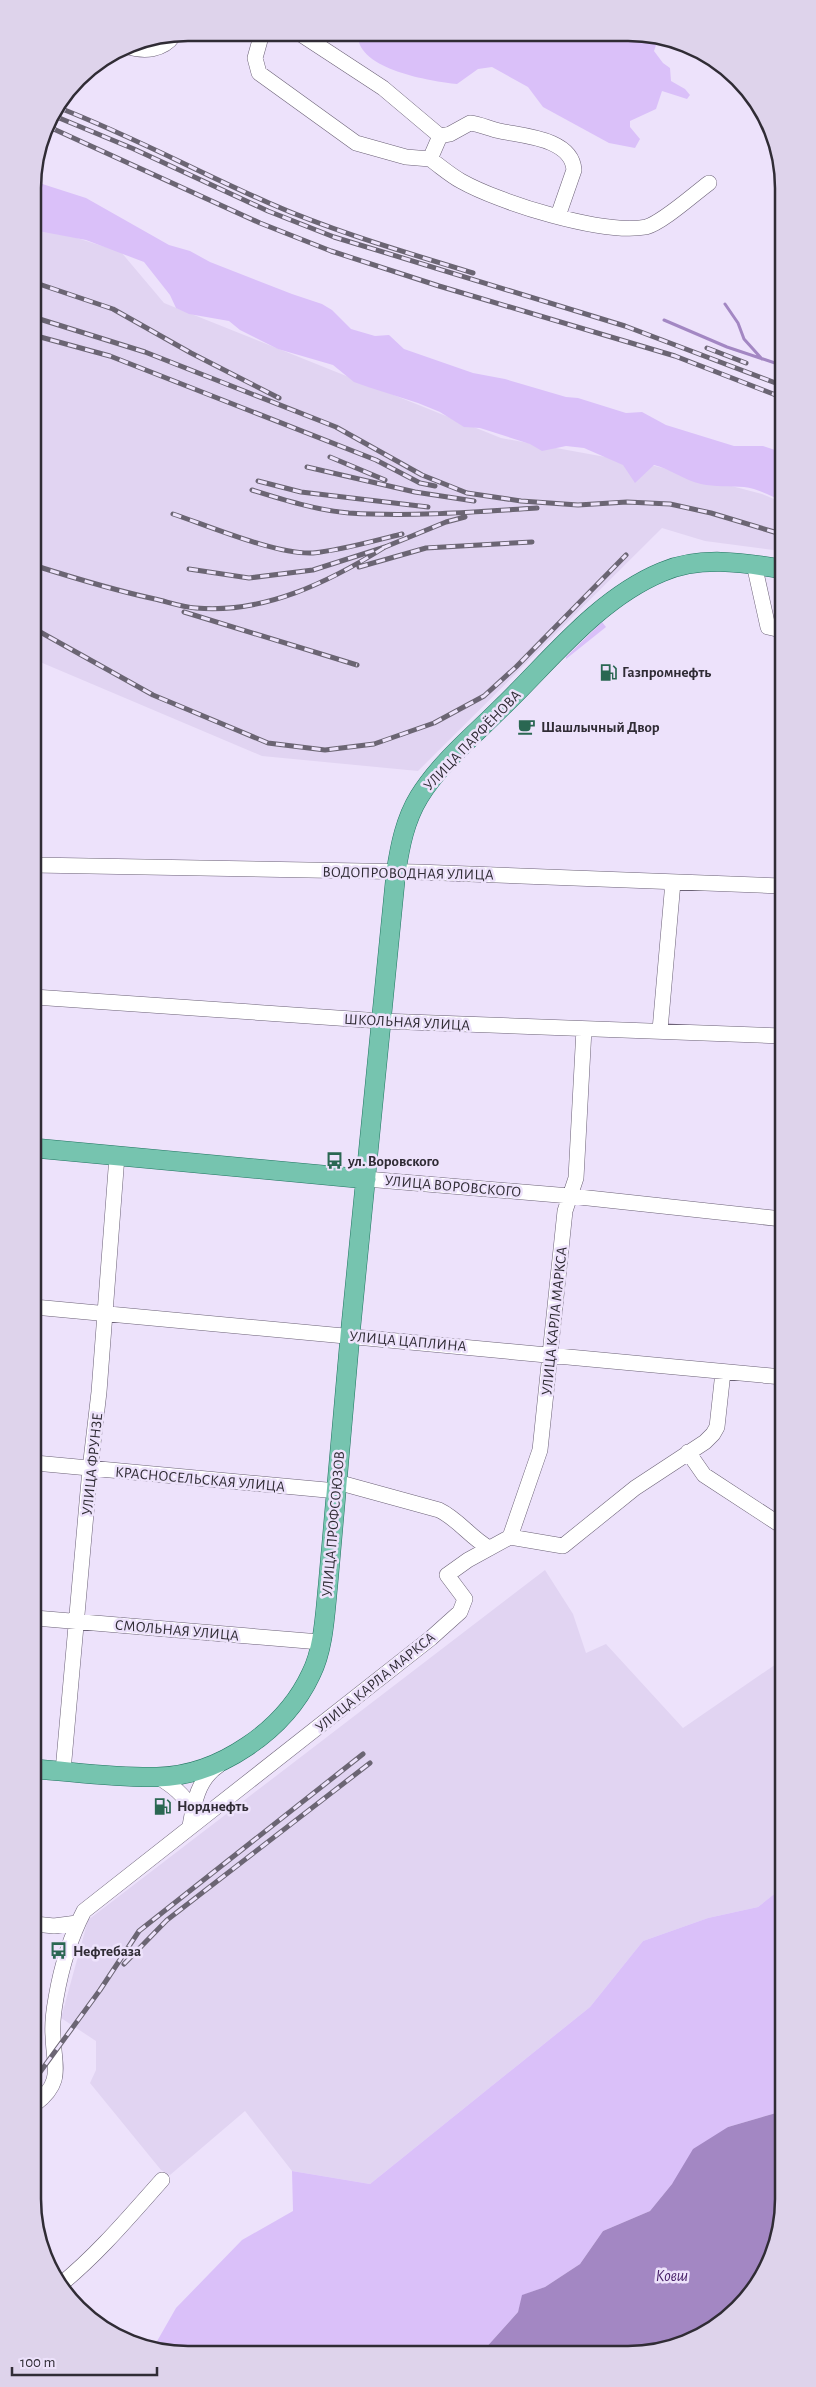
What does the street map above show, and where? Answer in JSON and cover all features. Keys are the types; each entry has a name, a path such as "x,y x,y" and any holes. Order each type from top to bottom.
{"main road":[{"name":"УЛИЦА ПАРФЁНОВА","path":"366,1179 396,872 408,818 418,797 431,780 583,627 612,601 663,571 686,565 721,562 754,564 775,568"},
{"name":"УЛИЦА ВОРОВСКОГО","path":"42,1149 366,1179"},
{"name":"УЛИЦА ПРОФСОЮЗОВ","path":"41,1769 158,1777 186,1773 232,1756 280,1719 298,1699 312,1673 320,1642 328,1585 366,1179"}],"street":[{"path":"260,42 255,58 259,73 356,143 406,158 430,159 462,181 507,201 558,216 603,226 646,227 657,222 708,183"},
{"path":"312,42 382,88 440,136"},
{"path":"141,49 160,47 169,43"},
{"path":"440,136 450,134 470,123 550,141 561,149 574,164 574,170 558,216"},
{"path":"430,159 440,136"},
{"path":"754,564 768,627 775,629"},
{"name":"ВОДОПРОВОДНАЯ УЛИЦА","path":"42,865 396,872 775,886"},
{"path":"660,1030 673,882"},
{"name":"ШКОЛЬНАЯ УЛИЦА","path":"42,998 381,1022 660,1030 775,1036"},
{"name":"УЛИЦА КАРЛА МАРКСА","path":"41,2099 50,2091 55,2077 57,2067 53,2036 56,1998 78,1923 84,1911 190,1826 337,1714 460,1612 465,1599 447,1575 510,1537 540,1450 565,1211 576,1178 584,1029"},
{"name":"УЛИЦА ФРУНЗЕ","path":"63,1771 106,1314 116,1156"},
{"name":"УЛИЦА ВОРОВСКОГО","path":"366,1179 570,1196 774,1218"},
{"name":"УЛИЦА ЦАПЛИНА","path":"41,1309 774,1376"},
{"path":"510,1537 563,1546 635,1488 705,1442 717,1427 723,1372"},
{"path":"688,1452 704,1475 774,1521"},
{"name":"КРАСНОСЕЛЬСКАЯ УЛИЦА","path":"41,1464 337,1487 438,1510 446,1514 475,1539 489,1548"},
{"name":"СМОЛЬНАЯ УЛИЦА","path":"41,1619 320,1642"},
{"path":"190,1826 192,1810 204,1778 232,1756"},
{"path":"158,1777 175,1788 185,1798 192,1810"},
{"path":"41,1925 54,1926 78,1923"},
{"path":"66,2280 114,2235 162,2180"}],"shaded area":[{"path":"628,41 656,44 654,51 663,63 670,68 671,81 685,89 690,95 687,99 662,91 656,109 630,121 630,127 640,139 635,148 609,143 543,107 528,87 492,67 478,69 457,84 430,80 397,71 381,64 369,56 360,42"},
{"path":"42,184 86,198 169,245 190,251 210,262 322,304 332,310 351,329 375,336 389,335 404,349 473,373 505,379 566,397 578,398 626,413 642,412 666,425 734,446 763,446 775,450 775,497 758,490 744,487 701,484 654,465 635,483 623,465 584,448 566,446 542,451 530,444 480,428 464,427 440,412 418,403 354,382 333,365 278,349 240,330 229,321 189,314 176,308 170,295 144,262 86,240 42,232"},
{"path":"42,227 121,252 164,303 501,438 655,466 762,494 775,499 775,550 705,541 662,528 418,771 262,756 42,663"},
{"path":"602,622 606,627 566,659 566,657"},
{"path":"545,1570 573,1614 586,1653 606,1644 683,1728 774,1665 774,1894 758,1907 708,1918 643,1941 590,2007 370,2184 292,2171 245,2111 170,2175 161,2170 90,2083 96,2070 96,2041 61,2018 88,1920"},
{"path":"774,1894 774,2114 728,2127 672,2184 650,2211 603,2231 580,2264 545,2287 523,2295 518,2312 487,2346 188,2346 156,2342 176,2308 242,2240 293,2211 292,2171 370,2184 590,2007 643,1941 708,1918 758,1907"}],"water":[{"name":"Ковш","path":"774,2114 774,2209 772,2228 764,2255 755,2272 738,2296 725,2309 693,2331 657,2343 628,2346 487,2346 518,2312 522,2295 545,2287 580,2264 603,2231 650,2211 672,2184 693,2149 728,2127"}],"waterway":[{"path":"725,304 738,323 744,339 762,359"},
{"path":"664,320 727,347 775,363"}],"railway":[{"path":"64,110 111,129 242,191 319,223 473,273"},
{"path":"59,118 134,149 268,211 334,237 625,326 775,383"},
{"path":"53,129 260,223 331,251 439,286 675,356 775,395"},
{"path":"42,285 113,309 191,353 279,398"},
{"path":"42,320 145,352 336,427 422,475 467,493 521,501 578,505 627,502 670,504 711,513 775,532"},
{"path":"42,337 110,356 376,460 420,483 435,486"},
{"path":"707,348 746,363"},
{"path":"330,457 385,480"},
{"path":"307,467 415,492 474,501"},
{"path":"258,481 301,492 428,507"},
{"path":"252,490 312,507 349,513 419,514 537,508"},
{"path":"173,514 262,545 298,552 313,553 335,550 402,534"},
{"path":"189,569 249,578 313,570 385,547 446,522 465,517"},
{"path":"359,567 426,548 532,542"},
{"path":"42,568 109,588 180,606 221,609 271,601 295,593 341,572 385,547"},
{"path":"42,633 153,695 268,743 325,750 374,744 434,723 484,696 516,667 626,555"},
{"path":"184,612 357,665"},
{"path":"41,2071 100,1990 139,1931 363,1754"},
{"path":"124,1964 167,1920 370,1763"}],"place":[{"name":"Газпромнефть","path":"608,672"},
{"name":"Шашлычный Двор","path":"527,727"},
{"name":"ул. Воровского","path":"334,1161"},
{"name":"Норднефть","path":"163,1806"},
{"name":"Нефтебаза","path":"59,1951"}]}
